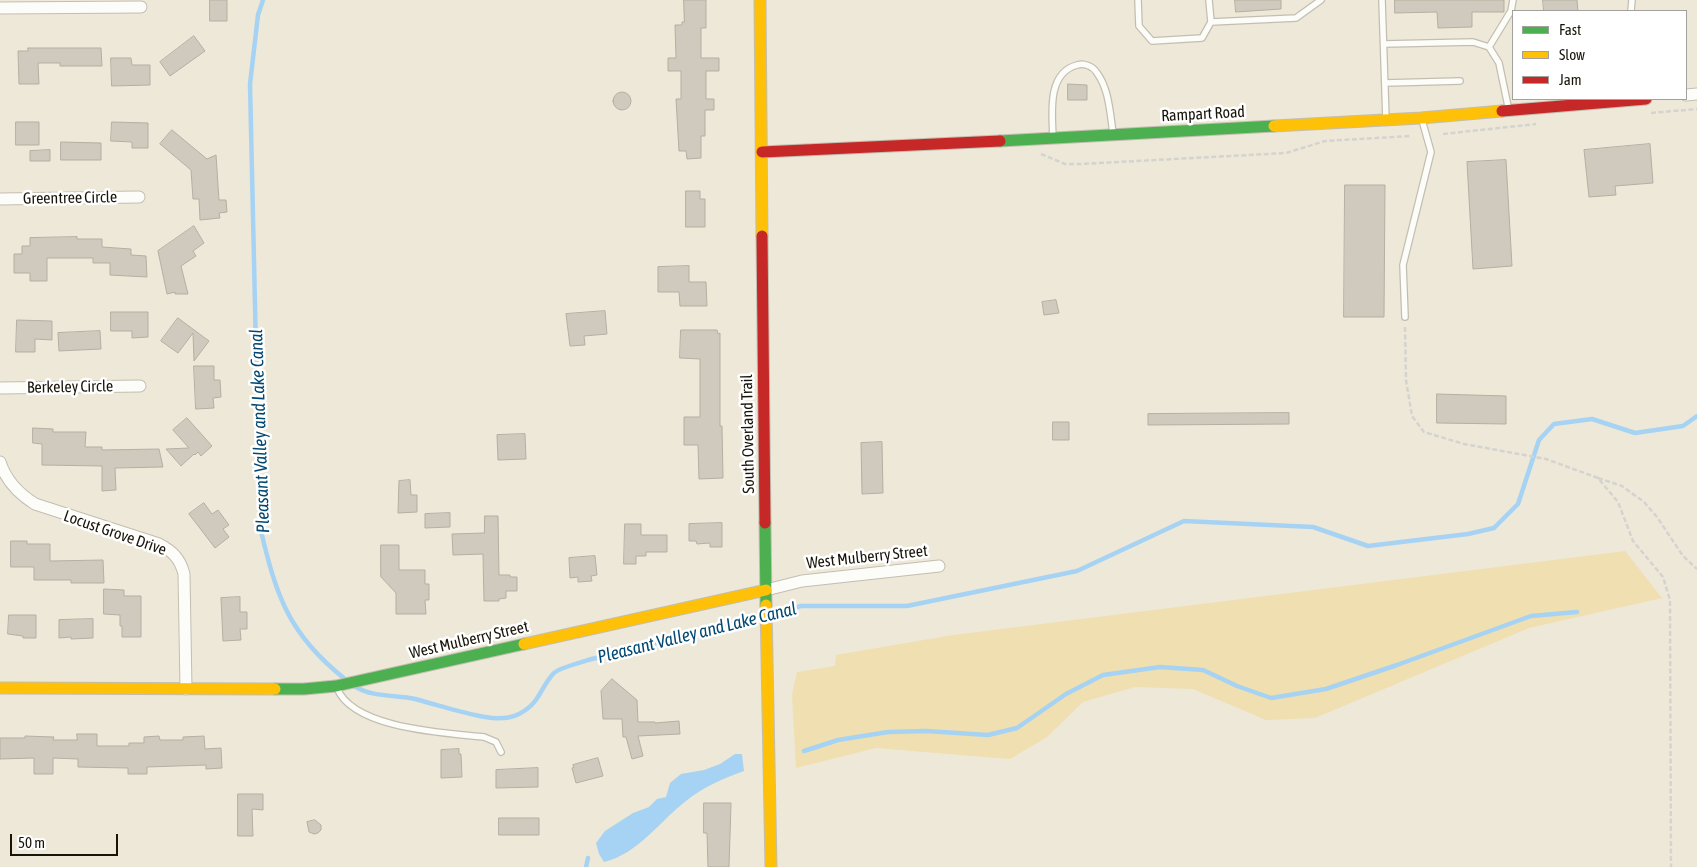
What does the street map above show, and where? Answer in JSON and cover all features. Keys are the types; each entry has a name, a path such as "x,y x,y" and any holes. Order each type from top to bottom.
{"main road":[{"name":"South Overland Trail","path":"760,0 766,605 771,867"},
{"name":"Rampart Road","path":"762,152 1030,140 1421,118 1626,100"},
{"name":"West Mulberry Street","path":"0,688 304,689 340,685 766,590"}],"street":[{"path":"0,8 141,7"},
{"name":"Greentree Circle","path":"0,199 139,197"},
{"name":"Berkeley Circle","path":"0,388 140,386"},
{"name":"Locust Grove Drive","path":"0,462 12,485 35,504 159,544 175,555 184,574 186,689"},
{"name":"West Mulberry Street","path":"766,590 802,581 939,566"}],"lane":[{"path":"1138,0 1139,26 1152,41 1202,38 1211,22 1209,0"},
{"path":"1211,22 1296,18 1321,0"},
{"path":"1382,0 1386,120"},
{"path":"1489,48 1512,11"},
{"path":"1384,44 1473,42 1489,48 1499,63 1509,110"},
{"path":"1053,138 1052,116 1057,83 1065,71 1080,64 1096,70 1102,81 1113,135"},
{"path":"1385,83 1460,82"},
{"path":"1405,317 1403,265 1430,152 1421,118"},
{"path":"340,685 339,695 364,714 404,727 484,737 496,742 501,752"}],"path":[{"path":"1030,140 1033,152 1065,164 1081,164 1286,153 1325,140 1411,136"},
{"path":"1405,317 1406,380 1412,416 1424,432 1464,444 1546,459 1622,486 1644,502 1683,556 1697,569"},
{"path":"1598,478 1618,502 1633,541 1663,577 1670,600 1671,867"}],"shaded area":[{"path":"1625,551 1662,598 1529,628 1315,718 1266,720 1193,689 1135,687 1083,702 1047,737 1010,759 876,748 796,768 792,695 797,672 835,666 836,655 953,635"}],"water":[{"path":"735,754 742,754 744,771 699,791 628,852 604,862 599,854 596,843 605,831 633,813 649,807 657,799 666,797 670,783 681,774 704,770 720,764"}],"building":[{"path":"210,0 227,0 227,21 210,21"},
{"path":"684,0 706,0 706,28 701,28 701,58 719,58 719,71 706,71 706,99 714,99 714,110 705,110 705,136 701,136 701,158 687,159 686,151 679,151 676,99 681,99 681,71 668,71 668,58 676,58 675,25 682,25 682,22 684,22"},
{"path":"1235,0 1281,0 1281,9 1236,12"},
{"path":"1395,0 1504,0 1504,12 1472,12 1472,27 1438,28 1437,12 1395,13"},
{"path":"1543,0 1577,0 1578,10 1544,10"},
{"path":"194,36 205,51 170,76 160,62"},
{"path":"28,48 101,48 102,66 60,66 60,63 38,63 39,84 19,84 18,51 28,51"},
{"path":"111,58 131,58 132,65 150,65 150,85 112,86"},
{"path":"1068,84 1087,85 1087,100 1068,100"},
{"path":"622,92 628,95 631,101 628,107 622,110 616,107 613,101 616,95"},
{"path":"16,122 39,122 39,145 16,145"},
{"path":"112,122 148,123 148,148 132,148 132,142 111,141"},
{"path":"172,130 207,159 216,155 219,200 226,200 227,212 219,213 220,218 200,220 199,199 193,199 191,170 160,144"},
{"path":"61,142 101,143 101,160 61,160"},
{"path":"1650,144 1653,183 1615,186 1616,195 1589,197 1584,150"},
{"path":"50,150 50,161 30,161 30,151"},
{"path":"1506,160 1512,266 1473,269 1467,162"},
{"path":"1345,185 1385,185 1384,317 1344,317"},
{"path":"686,191 700,191 700,199 705,199 705,227 686,227"},
{"path":"194,226 204,243 193,251 196,256 181,266 188,294 175,294 175,292 167,294 158,251"},
{"path":"77,237 77,239 102,239 102,247 131,249 131,255 146,256 147,277 110,275 110,263 93,263 93,258 47,258 47,281 30,281 30,273 14,273 14,254 22,254 22,246 30,246 30,238"},
{"path":"689,266 689,282 706,282 707,306 680,306 679,292 658,292 658,267"},
{"path":"1056,300 1059,313 1044,315 1042,302"},
{"path":"605,311 607,334 584,336 585,345 570,346 566,314"},
{"path":"111,312 148,312 148,337 132,338 132,331 111,331"},
{"path":"178,318 209,341 194,361 193,333 178,353 161,341"},
{"path":"17,320 52,321 52,340 35,339 35,352 16,352"},
{"path":"681,330 717,330 718,334 720,333 720,426 722,426 723,478 699,479 698,445 684,445 684,417 700,417 700,359 680,358"},
{"path":"100,331 101,349 59,351 58,333"},
{"path":"194,366 214,366 214,380 220,380 221,397 213,398 214,408 196,409"},
{"path":"1437,394 1506,396 1506,424 1437,423"},
{"path":"1289,413 1289,424 1148,425 1148,414"},
{"path":"187,418 212,446 201,456 198,452 194,454 181,466 166,449 189,448 173,430"},
{"path":"1053,422 1069,422 1069,440 1053,440"},
{"path":"33,428 53,429 53,432 86,432 85,447 102,447 102,450 159,449 163,467 115,468 116,490 102,491 102,466 42,465 42,444 33,443"},
{"path":"525,434 526,459 498,460 497,435"},
{"path":"882,442 883,493 862,494 861,443"},
{"path":"410,480 411,495 417,495 417,512 398,513 399,481"},
{"path":"204,503 212,514 218,510 229,525 223,529 229,537 215,548 189,514"},
{"path":"450,513 450,527 425,528 425,514"},
{"path":"485,516 498,516 499,575 517,577 517,591 506,591 506,598 499,599 499,601 484,601 483,554 453,555 452,534 484,533"},
{"path":"722,523 722,547 710,547 710,543 697,544 696,541 689,541 689,524"},
{"path":"625,524 641,524 641,535 667,535 667,552 646,552 646,556 636,556 636,564 624,564"},
{"path":"11,541 27,541 27,544 50,544 50,561 103,560 104,583 71,583 71,580 34,580 34,567 11,567"},
{"path":"381,545 399,545 399,570 425,570 425,584 429,584 429,600 425,600 426,614 396,614 396,593 381,577"},
{"path":"595,556 597,575 591,576 592,581 578,582 578,577 570,578 569,558"},
{"path":"104,589 124,590 124,596 141,596 141,637 122,637 120,615 104,614"},
{"path":"240,597 240,612 247,612 247,629 240,629 241,640 223,641 221,598"},
{"path":"9,615 36,615 36,638 23,638 23,636 8,634"},
{"path":"93,619 93,638 59,638 59,620"},
{"path":"612,679 637,700 638,722 679,721 680,734 638,736 643,756 632,759 626,737 623,737 622,719 603,719 601,691"},
{"path":"77,734 97,734 97,746 129,746 129,743 144,743 144,737 159,736 160,740 183,740 183,737 204,736 205,749 221,748 222,768 206,769 206,765 147,767 147,774 128,774 128,768 78,767 78,759 53,758 53,774 34,774 34,758 0,759 0,738 25,738 25,736 54,737 53,740 77,740"},
{"path":"459,749 462,777 441,778 441,750"},
{"path":"598,758 603,776 576,783 573,765"},
{"path":"538,768 538,787 496,788 496,770"},
{"path":"238,794 263,794 263,810 252,809 253,836 238,836"},
{"path":"704,803 731,803 729,867 708,867 707,833 704,833"},
{"path":"499,818 539,818 539,835 499,835"},
{"path":"315,820 321,825 321,830 314,834 309,832 307,822"}],"waterway":[{"name":"Pleasant Valley and Lake Canal","path":"263,0 258,15 250,84 260,527 272,573 287,612 310,646 345,679"},
{"name":"Pleasant Valley and Lake Canal","path":"356,687 369,693 415,699 485,717 511,717 526,710 531,705 555,672 588,660 801,606 907,606 1077,571 1184,521 1313,527 1368,546 1468,534 1494,528 1518,504 1539,440 1554,424 1592,419 1635,433 1683,426 1697,416"},
{"path":"804,751 838,740 888,732 926,731 988,735 1017,728 1066,694 1103,675 1160,667 1203,670 1237,686 1271,698 1326,689 1531,616 1577,612"},
{"path":"586,867 588,858"}],"traffic: fast":[{"path":"1000,141 1274,126"},
{"path":"765,523 766,605"},
{"path":"275,689 336,686 524,644"}],"traffic: slow":[{"path":"760,0 762,236"},
{"path":"1274,126 1421,118 1502,111"},
{"path":"524,644 766,590"},
{"path":"766,605 771,867"},
{"path":"0,688 275,689"}],"traffic: jam":[{"path":"1502,111 1634,100"},
{"path":"762,152 1000,141"},
{"path":"762,236 765,523"}]}
